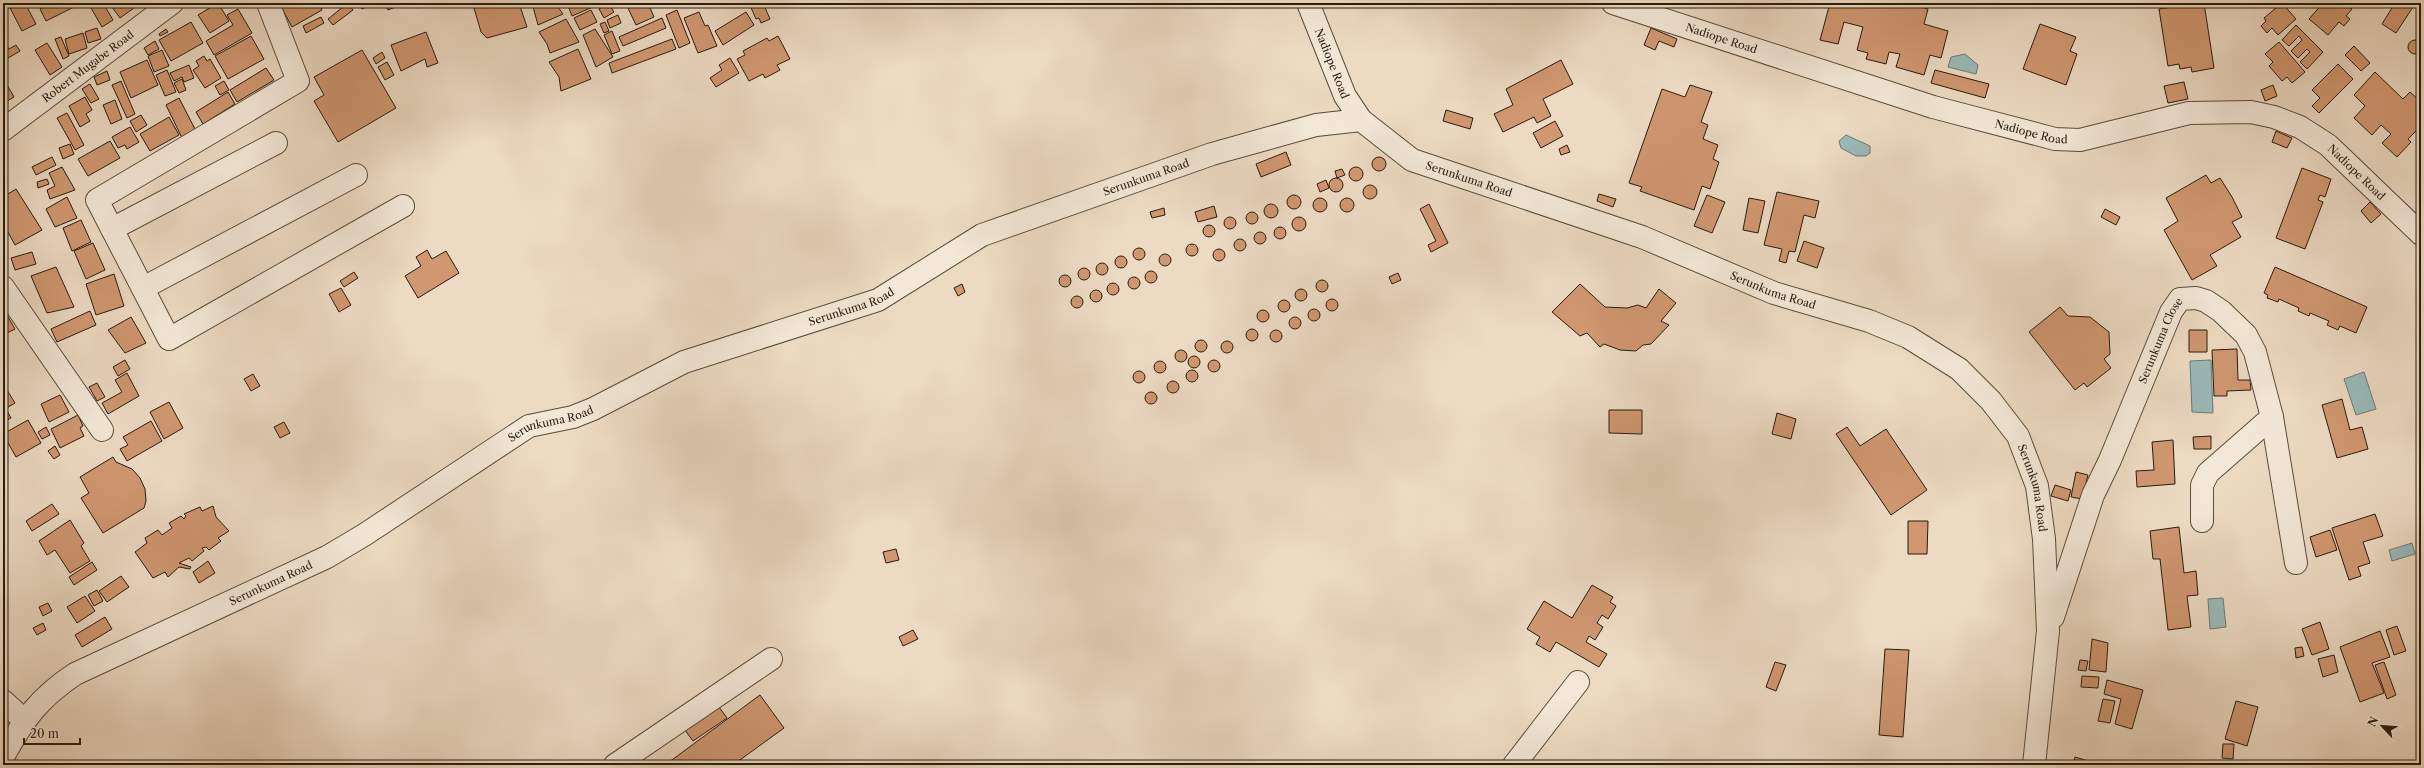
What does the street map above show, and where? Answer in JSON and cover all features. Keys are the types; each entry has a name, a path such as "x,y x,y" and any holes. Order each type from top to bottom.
{"street":[{"name":"Robert Mugabe Road","path":"3,130 172,3"},
{"path":"268,3 298,82 97,200 170,339 403,206"},
{"name":"Nadiope Road","path":"1308,3 1345,96 1361,120"},
{"name":"Nadiope Road","path":"1613,3 1933,107 2055,139 2080,140 2189,113 2251,112 2274,117 2300,127 2328,145 2421,234"},
{"name":"Serunkuma Road","path":"3,757 24,720 50,690 75,674 328,557 364,535 529,426 573,417 594,408 684,362 878,300 982,235 1212,154 1316,125 1361,120 1412,160 1642,237 1774,293 1869,321 1908,337 1959,369 1991,401 2018,436 2038,486 2044,539 2048,632 2034,765"},
{"path":"112,229 276,143"},
{"path":"143,288 356,175"},
{"path":"3,286 102,430"},
{"name":"Serunkuma Close","path":"2048,632 2094,495 2171,312 2180,300 2196,298 2206,301 2221,311 2246,335 2255,352 2272,417 2296,563"},
{"path":"2202,521 2202,485 2208,473 2272,417"},
{"path":"615,765 771,659"},
{"path":"1514,765 1578,682"},
{"path":"3,701 24,720"}],"water":[{"path":"1965,54 1978,65 1976,74 1948,67 1951,57"},
{"path":"1846,135 1870,146 1870,153 1866,156 1856,156 1841,148 1839,141"},
{"path":"2211,360 2213,413 2192,412 2190,361"},
{"path":"2364,372 2376,409 2356,415 2344,379"},
{"path":"2412,543 2415,554 2392,561 2389,550"},
{"path":"2223,598 2226,627 2210,629 2208,599"}],"building":[{"path":"25,3 36,24 22,31 8,4"},
{"path":"51,3 80,4 46,21 40,9"},
{"path":"99,3 103,3 113,20 102,27 91,8"},
{"path":"109,3 141,3 120,18"},
{"path":"218,3 229,21 210,33 198,15"},
{"path":"279,3 318,3 322,10 292,27"},
{"path":"348,3 353,10 333,25 328,19"},
{"path":"359,3 369,3 370,5 362,9"},
{"path":"385,3 405,3 388,10"},
{"path":"415,3 430,3 417,8"},
{"path":"500,3 519,3 527,27 487,38 481,32 474,8"},
{"path":"532,3 555,3 563,14 538,25"},
{"path":"567,3 602,3 572,16"},
{"path":"608,3 614,12 604,18 599,9"},
{"path":"622,3 648,3 654,17 636,25 627,6 624,7"},
{"path":"749,3 763,3 770,19 761,23 759,18 756,19"},
{"path":"1830,3 1906,3 1928,9 1924,24 1948,31 1941,58 1930,55 1924,75 1896,67 1900,54 1889,52 1886,64 1866,59 1868,53 1857,50 1863,27 1844,22 1838,44 1820,40"},
{"path":"2179,3 2204,3 2214,68 2192,72 2191,67 2180,69 2179,64 2168,66 2159,9 2179,6"},
{"path":"2282,3 2296,19 2278,35 2272,28 2267,33 2261,26 2266,21 2264,18"},
{"path":"2323,3 2344,3 2352,9 2346,16 2350,19 2344,26 2339,22 2328,35 2309,19"},
{"path":"2395,3 2406,3 2413,7 2396,33 2382,24"},
{"path":"238,9 252,33 214,55 206,41 233,25 227,15"},
{"path":"591,10 597,22 580,30 574,18"},
{"path":"677,10 690,43 679,48 666,15"},
{"path":"699,12 705,26 708,25 717,46 698,53 684,18"},
{"path":"746,12 754,25 723,45 715,31"},
{"path":"618,15 621,23 610,28 607,20"},
{"path":"321,17 324,23 306,33 303,26"},
{"path":"662,18 666,28 623,46 619,37"},
{"path":"566,19 579,42 550,53 547,44 539,32"},
{"path":"191,22 203,43 171,61 159,40"},
{"path":"605,22 609,31 604,33 600,24"},
{"path":"2040,24 2076,37 2070,51 2077,54 2066,85 2023,69"},
{"path":"2296,25 2323,52 2307,69 2300,62 2310,52 2307,49 2298,58 2291,51 2302,40 2299,36 2289,46 2282,40"},
{"path":"97,28 101,39 88,43 85,32"},
{"path":"1651,28 1677,39 1674,47 1659,41 1655,50 1644,45"},
{"path":"166,29 168,32 160,36 159,34"},
{"path":"595,29 613,57 596,67 583,35"},
{"path":"612,31 620,51 612,54 604,35"},
{"path":"426,32 438,63 427,67 425,59 401,71 391,45"},
{"path":"83,33 87,48 69,54 65,39"},
{"path":"251,36 264,59 228,79 215,56"},
{"path":"778,36 790,59 777,65 780,70 765,78 763,74 749,81 737,59 745,55 743,51 767,38 769,41"},
{"path":"61,37 69,56 63,59 55,39"},
{"path":"672,39 676,49 612,73 609,63"},
{"path":"3,40 9,49 16,45 20,51 3,61"},
{"path":"2415,40 2420,42 2422,47 2420,52 2415,54 2410,52 2408,47 2410,42"},
{"path":"155,41 159,49 148,55 144,48"},
{"path":"2279,42 2305,72 2292,83 2287,77 2282,81 2269,66 2273,62 2265,54"},
{"path":"47,43 62,67 50,75 35,50"},
{"path":"2354,46 2370,63 2361,71 2345,55"},
{"path":"578,49 591,79 561,91 559,77 549,62"},
{"path":"162,50 169,66 154,72 148,56"},
{"path":"362,50 396,108 338,142 314,101 324,95 314,77"},
{"path":"382,52 385,58 376,64 373,58"},
{"path":"204,56 207,61 210,59 221,78 205,88 193,70 199,66 196,61"},
{"path":"730,58 739,73 716,87 710,78 722,70 719,65"},
{"path":"147,60 158,85 131,98 120,72"},
{"path":"1561,60 1573,84 1543,99 1551,116 1537,123 1534,117 1503,132 1494,114 1513,105 1506,89"},
{"path":"387,62 394,75 385,80 378,67"},
{"path":"2338,64 2353,79 2319,113 2312,106 2320,98 2312,90"},
{"path":"189,65 194,78 184,82 182,77 174,81 170,73"},
{"path":"266,68 274,80 237,102 230,90"},
{"path":"167,70 176,92 165,96 156,75"},
{"path":"1935,70 1989,84 1985,98 1931,83"},
{"path":"107,71 110,80 97,85 94,77"},
{"path":"2375,72 2403,99 2410,92 2421,102 2421,109 2417,114 2421,118 2421,126 2408,139 2411,142 2397,157 2382,143 2391,134 2381,125 2372,135 2354,118 2365,106 2354,95"},
{"path":"3,78 14,97 7,101 8,104 3,107"},
{"path":"182,79 186,90 179,93 174,83"},
{"path":"121,81 135,114 127,118 112,85"},
{"path":"224,81 229,90 220,95 215,86"},
{"path":"2184,82 2188,99 2168,103 2164,86"},
{"path":"90,84 99,99 91,103 82,89"},
{"path":"1690,85 1712,92 1701,122 1708,125 1703,139 1718,145 1713,159 1719,162 1710,189 1702,186 1694,210 1640,191 1642,187 1629,183 1662,89 1685,97"},
{"path":"2273,85 2277,96 2265,101 2261,90"},
{"path":"228,92 235,104 203,124 196,112"},
{"path":"85,97 92,110 86,114 90,121 80,127 69,106"},
{"path":"179,98 196,131 182,138 166,105"},
{"path":"115,100 122,119 111,124 103,105"},
{"path":"1446,110 1473,118 1470,129 1443,121"},
{"path":"67,113 84,145 75,150 57,118"},
{"path":"141,115 147,125 136,132 130,121"},
{"path":"169,117 179,135 150,151 140,134"},
{"path":"1555,121 1563,136 1541,148 1533,133"},
{"path":"130,127 139,142 127,149 125,145 118,148 112,137"},
{"path":"2276,131 2292,138 2287,148 2272,142"},
{"path":"110,141 120,158 88,176 78,159"},
{"path":"70,144 74,154 63,159 59,148"},
{"path":"1567,145 1570,152 1561,155 1559,149"},
{"path":"1286,152 1291,165 1261,177 1256,164"},
{"path":"52,157 56,165 36,175 32,167"},
{"path":"1379,157 1384,159 1386,164 1384,169 1379,171 1374,169 1372,164 1374,159"},
{"path":"62,167 75,190 50,199 47,190 55,186 49,173"},
{"path":"1356,167 1361,169 1363,174 1361,179 1356,181 1351,179 1349,174 1351,169"},
{"path":"2302,168 2331,179 2325,197 2320,195 2318,200 2323,202 2305,249 2276,238"},
{"path":"1342,169 1345,175 1337,178 1335,171"},
{"path":"2206,175 2211,183 2220,178 2232,197 2242,217 2232,222 2241,237 2210,255 2217,266 2192,280 2164,230 2178,221 2166,198"},
{"path":"1336,178 1341,180 1343,185 1341,190 1336,192 1331,190 1329,185 1331,180"},
{"path":"47,179 49,184 38,188 37,182"},
{"path":"1326,180 1329,188 1320,192 1317,184"},
{"path":"1370,185 1375,187 1377,192 1375,197 1370,199 1365,197 1363,192 1365,187"},
{"path":"16,189 42,230 15,245 3,223 3,197"},
{"path":"1777,192 1819,201 1815,218 1804,215 1795,252 1789,251 1786,263 1779,261 1782,249 1764,245"},
{"path":"1599,194 1616,199 1613,207 1597,201"},
{"path":"1294,195 1299,197 1301,202 1299,207 1294,209 1289,207 1287,202 1289,197"},
{"path":"1707,195 1725,202 1712,233 1694,226"},
{"path":"67,197 77,218 55,227 46,209"},
{"path":"1320,198 1325,200 1327,205 1325,210 1320,212 1315,210 1313,205 1315,200"},
{"path":"1347,198 1352,200 1354,205 1352,210 1347,212 1342,210 1340,205 1342,200"},
{"path":"1749,198 1765,201 1758,233 1743,230"},
{"path":"2370,202 2381,214 2371,223 2361,211"},
{"path":"1271,204 1276,206 1278,211 1276,216 1271,218 1266,216 1264,211 1266,206"},
{"path":"1429,204 1448,243 1431,252 1428,245 1436,241 1420,209"},
{"path":"1214,206 1217,217 1198,222 1195,212"},
{"path":"1164,208 1165,215 1152,218 1150,212"},
{"path":"2105,209 2120,217 2116,225 2101,217"},
{"path":"1250,212 1254,212 1258,218 1254,224 1250,224 1246,220 1246,216"},
{"path":"1228,217 1232,217 1236,223 1232,229 1228,229 1224,225 1224,221"},
{"path":"1299,217 1304,219 1306,224 1304,229 1299,231 1294,229 1292,224 1294,219"},
{"path":"81,220 91,242 72,251 63,228"},
{"path":"1207,225 1211,225 1215,231 1211,237 1207,237 1203,233 1203,229"},
{"path":"1278,227 1282,227 1286,233 1282,239 1278,239 1274,235 1274,231"},
{"path":"1258,232 1262,232 1266,238 1262,244 1258,244 1254,240 1254,236"},
{"path":"1238,239 1242,239 1246,245 1242,251 1238,251 1234,247 1234,243"},
{"path":"1804,241 1824,248 1817,268 1797,261"},
{"path":"93,243 105,270 86,279 74,251"},
{"path":"1190,244 1194,244 1198,250 1194,256 1190,256 1186,252 1186,248"},
{"path":"1137,248 1141,248 1145,254 1141,260 1137,260 1133,256 1133,252"},
{"path":"1217,249 1221,249 1225,255 1221,261 1217,261 1213,257 1213,253"},
{"path":"427,250 432,259 446,251 459,273 418,298 405,276 421,266 416,257"},
{"path":"32,252 36,264 15,270 11,258"},
{"path":"1163,254 1167,254 1171,260 1167,266 1163,266 1159,262 1159,258"},
{"path":"1119,256 1123,256 1127,262 1123,268 1119,268 1115,264 1115,260"},
{"path":"1100,263 1104,263 1108,269 1104,275 1100,275 1096,271 1096,267"},
{"path":"56,267 74,307 47,313 31,276"},
{"path":"2275,267 2367,307 2356,333 2340,326 2338,330 2327,325 2329,321 2310,313 2309,316 2298,311 2299,308 2279,299 2278,302 2267,298 2268,295 2264,293"},
{"path":"1082,268 1086,268 1090,274 1086,280 1082,280 1078,276 1078,272"},
{"path":"1149,271 1153,271 1157,277 1153,283 1149,283 1145,279 1145,275"},
{"path":"354,272 358,278 344,287 340,281"},
{"path":"1398,273 1401,280 1392,284 1389,277"},
{"path":"114,274 124,306 96,315 86,284"},
{"path":"1063,275 1067,275 1071,281 1067,287 1063,287 1059,283 1059,279"},
{"path":"1132,277 1136,277 1140,283 1136,289 1132,289 1128,285 1128,281"},
{"path":"1320,280 1324,280 1328,286 1324,292 1320,292 1316,288 1316,284"},
{"path":"1111,283 1115,283 1119,289 1115,295 1111,295 1107,291 1107,287"},
{"path":"962,284 965,292 958,296 954,288"},
{"path":"1580,284 1605,307 1627,308 1638,305 1646,308 1659,289 1676,303 1661,321 1669,325 1651,344 1643,345 1636,351 1620,350 1604,344 1600,347 1587,333 1580,336 1552,312"},
{"path":"341,288 351,305 339,312 329,294"},
{"path":"1299,289 1303,289 1307,295 1303,301 1299,301 1295,297 1295,293"},
{"path":"1094,290 1098,290 1102,296 1098,302 1094,302 1090,298 1090,294"},
{"path":"1075,296 1079,296 1083,302 1079,308 1075,308 1071,304 1071,300"},
{"path":"1330,299 1334,299 1338,305 1334,311 1330,311 1326,307 1326,303"},
{"path":"1282,300 1286,300 1290,306 1286,312 1282,312 1278,308 1278,304"},
{"path":"2060,307 2068,316 2090,317 2109,332 2110,354 2104,359 2111,368 2087,387 2084,383 2075,390 2029,332"},
{"path":"1312,309 1316,309 1320,315 1316,321 1312,321 1308,317 1308,313"},
{"path":"1261,310 1265,310 1269,316 1265,322 1261,322 1257,318 1257,314"},
{"path":"90,311 96,325 57,342 51,329"},
{"path":"8,317 15,329 3,335 3,320"},
{"path":"131,317 146,343 125,353 108,330"},
{"path":"1293,317 1297,317 1301,323 1297,329 1293,329 1289,325 1289,321"},
{"path":"1250,329 1254,329 1258,335 1254,341 1250,341 1246,337 1246,333"},
{"path":"1274,330 1278,330 1282,336 1278,342 1274,342 1270,338 1270,334"},
{"path":"2189,330 2207,330 2207,352 2189,352"},
{"path":"1199,340 1203,340 1207,346 1203,352 1199,352 1195,348 1195,344"},
{"path":"1225,341 1229,341 1233,347 1229,353 1225,353 1221,349 1221,345"},
{"path":"2237,349 2238,380 2250,380 2251,390 2227,391 2227,396 2214,396 2212,350"},
{"path":"1179,350 1183,350 1187,356 1183,362 1179,362 1175,358 1175,354"},
{"path":"1192,356 1196,356 1200,362 1196,368 1192,368 1188,364 1188,360"},
{"path":"125,360 130,369 118,376 113,367"},
{"path":"1212,360 1216,360 1220,366 1216,372 1212,372 1208,368 1208,364"},
{"path":"1158,361 1162,361 1166,367 1162,373 1158,373 1154,369 1154,365"},
{"path":"1190,370 1194,370 1198,376 1194,382 1190,382 1186,378 1186,374"},
{"path":"1137,371 1141,371 1145,377 1141,383 1137,383 1133,379 1133,375"},
{"path":"127,373 139,396 108,414 102,403 122,392 115,380"},
{"path":"253,374 260,386 251,391 244,379"},
{"path":"1171,381 1175,381 1179,387 1175,393 1171,393 1167,389 1167,385"},
{"path":"97,383 105,397 97,401 89,387"},
{"path":"7,390 15,403 3,410 3,392"},
{"path":"1149,392 1153,392 1157,398 1153,404 1149,404 1145,400 1145,396"},
{"path":"60,395 69,412 49,422 41,404"},
{"path":"2342,399 2350,430 2362,427 2368,449 2337,458 2322,405"},
{"path":"169,402 183,428 164,439 150,412"},
{"path":"1609,410 1642,410 1642,434 1609,433"},
{"path":"7,411 11,418 3,422 3,413"},
{"path":"1777,413 1796,419 1791,439 1772,434"},
{"path":"78,415 83,426 80,428 84,436 60,448 51,429"},
{"path":"28,420 41,443 16,457 3,434"},
{"path":"151,421 162,441 127,461 120,449 128,445 123,437"},
{"path":"284,422 290,433 280,438 274,427"},
{"path":"46,427 50,435 42,439 38,432"},
{"path":"1847,427 1860,446 1886,429 1927,490 1891,515 1836,434"},
{"path":"2211,436 2211,449 2194,449 2193,437"},
{"path":"2173,440 2175,484 2137,487 2136,471 2154,470 2152,442"},
{"path":"55,446 60,455 54,459 48,451"},
{"path":"113,457 116,462 132,469 140,478 145,489 146,501 144,508 103,533 81,498 89,493 80,477"},
{"path":"2076,472 2088,475 2082,499 2071,497"},
{"path":"2055,485 2071,490 2068,501 2051,496"},
{"path":"52,504 59,514 32,531 26,521"},
{"path":"213,506 216,517 229,531 218,538 221,541 209,550 206,547 202,548 204,551 192,561 189,558 179,563 191,567 190,569 179,567 168,577 165,572 153,578 135,552 147,543 145,538 158,530 162,535 172,528 169,523 181,516 184,519 186,516 184,514 200,507 202,511"},
{"path":"2375,514 2383,536 2363,542 2370,563 2358,567 2361,576 2349,580 2332,528"},
{"path":"70,520 84,543 81,546 90,561 70,573 55,550 47,555 39,541"},
{"path":"1908,521 1928,521 1927,554 1908,554"},
{"path":"2179,527 2184,573 2196,571 2198,595 2187,596 2191,627 2168,630 2160,559 2153,559 2150,531"},
{"path":"2330,530 2337,550 2316,557 2310,537"},
{"path":"896,549 899,560 886,563 883,552"},
{"path":"208,561 215,573 199,583 193,572"},
{"path":"92,562 97,570 74,585 69,577"},
{"path":"121,576 129,587 107,602 99,591"},
{"path":"1592,585 1613,597 1610,602 1616,606 1608,619 1602,615 1597,623 1603,627 1595,640 1589,636 1586,642 1607,654 1599,667 1556,642 1550,652 1536,644 1540,637 1527,629 1544,601 1572,618"},
{"path":"97,590 103,601 94,606 88,595"},
{"path":"85,596 95,611 77,623 67,607"},
{"path":"48,603 52,611 43,616 39,607"},
{"path":"105,617 112,629 82,647 75,635"},
{"path":"2320,622 2329,649 2312,655 2302,629"},
{"path":"43,623 46,630 37,635 33,628"},
{"path":"2397,626 2406,651 2394,655 2386,630"},
{"path":"913,630 918,639 903,646 899,637"},
{"path":"2380,631 2390,657 2372,663 2384,693 2360,702 2340,647"},
{"path":"2092,639 2108,643 2106,672 2089,670"},
{"path":"2302,647 2304,656 2296,658 2295,648"},
{"path":"1885,649 1909,650 1903,737 1879,735"},
{"path":"2334,655 2338,672 2323,677 2318,659"},
{"path":"2080,660 2088,661 2086,671 2078,670"},
{"path":"1775,662 1786,665 1776,691 1766,687"},
{"path":"2384,662 2396,695 2387,699 2375,665"},
{"path":"2082,676 2099,677 2098,688 2081,687"},
{"path":"2107,680 2143,690 2132,729 2115,724 2121,699 2104,694"},
{"path":"760,695 784,728 733,765 665,765"},
{"path":"2103,699 2115,701 2110,723 2098,721"},
{"path":"2236,701 2258,707 2247,746 2225,739"},
{"path":"719,707 727,718 693,741 685,730"},
{"path":"2223,744 2234,744 2233,759 2222,758"},
{"path":"2075,757 2088,761 2086,765 2073,765"}]}
